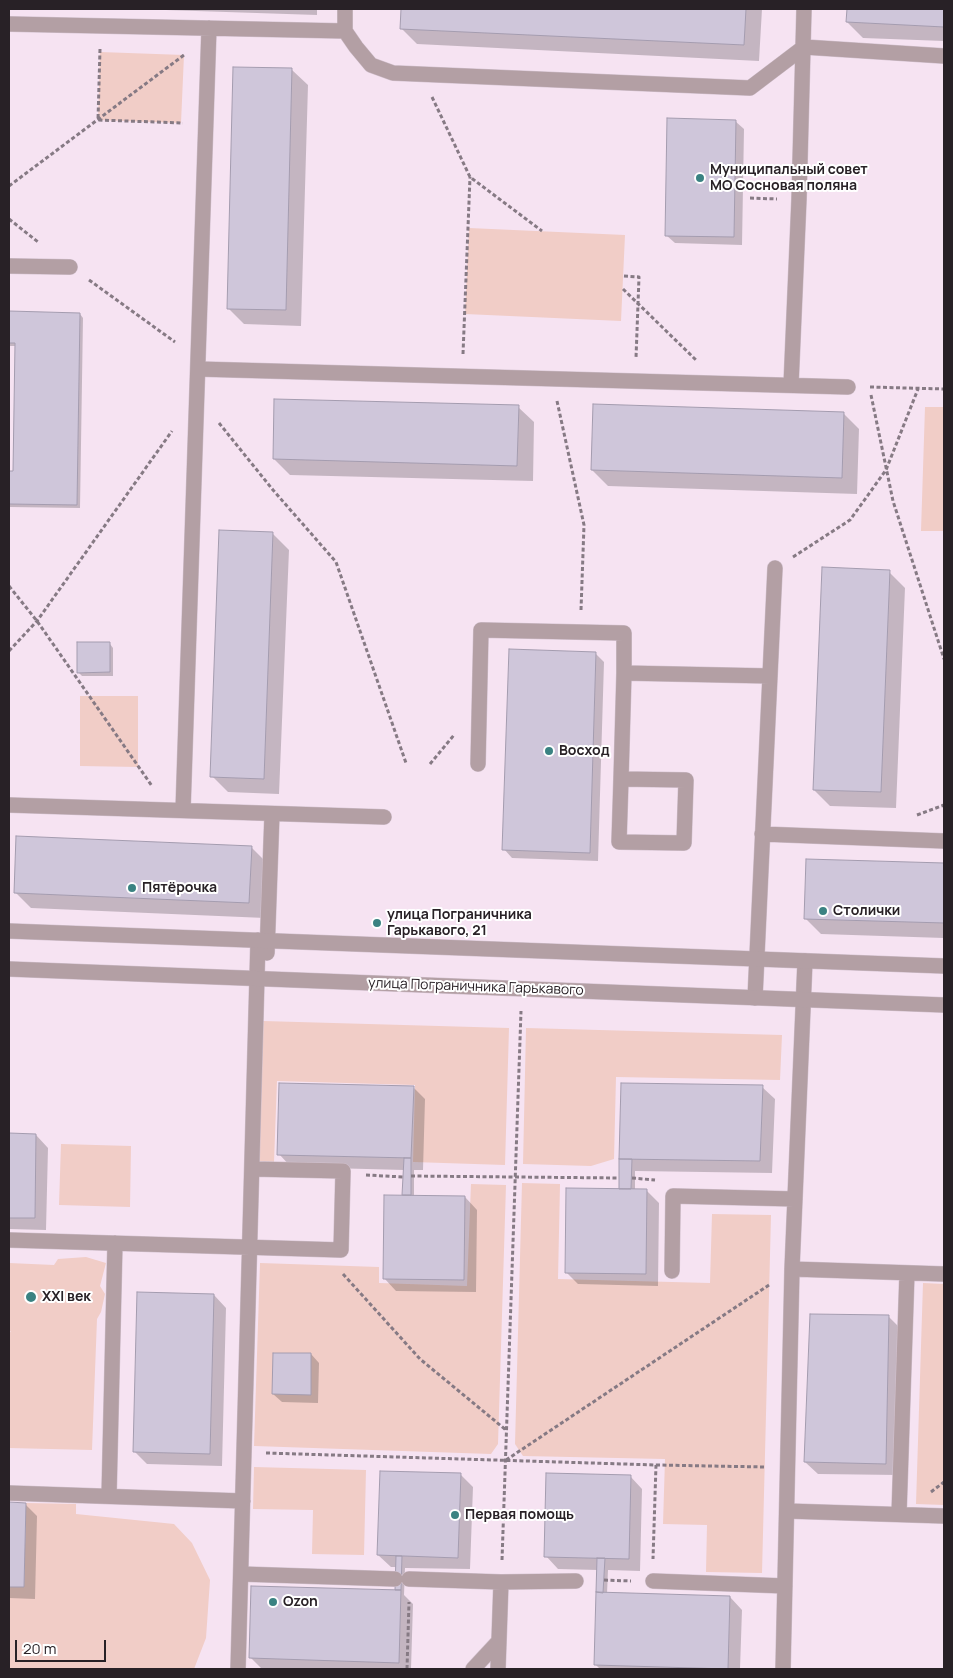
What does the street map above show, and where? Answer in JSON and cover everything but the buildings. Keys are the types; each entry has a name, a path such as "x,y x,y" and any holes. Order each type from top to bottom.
{"street":[{"path":"345,9 344,31 370,65 393,73 750,88 804,47 944,56"},
{"path":"791,385 804,9"},
{"path":"9,24 344,31"},
{"path":"177,810 197,395 209,28"},
{"path":"9,266 70,267"},
{"path":"198,364 462,376 848,387"},
{"path":"755,998 775,568"},
{"path":"478,764 481,630 624,634 619,842 684,843 686,780 621,779"},
{"path":"624,672 770,676"},
{"path":"9,805 384,817"},
{"path":"238,1669 250,1247 263,979 262,941 272,814"},
{"path":"762,834 944,841"},
{"path":"9,931 944,966"},
{"path":"783,1669 792,1269 805,961"},
{"name":"улица Пограничника Гарькавого","path":"9,970 944,1005"},
{"path":"9,1240 341,1250 343,1172 253,1169"},
{"path":"672,1271 673,1196 795,1199"},
{"path":"109,1496 115,1243"},
{"path":"792,1269 944,1274"},
{"path":"899,1514 907,1273"},
{"path":"9,1493 243,1501"},
{"path":"787,1511 944,1516"},
{"path":"241,1574 501,1582 576,1581"},
{"path":"653,1581 785,1586"},
{"path":"498,1669 501,1582"},
{"path":"473,1669 499,1641"}],"path":[{"path":"98,120 101,26"},
{"path":"9,186 184,55 209,28"},
{"path":"421,74 470,177 542,231"},
{"path":"98,120 206,124"},
{"path":"462,376 470,177"},
{"path":"70,267 198,364"},
{"path":"624,276 639,277 635,381"},
{"path":"623,289 721,383"},
{"path":"553,379 584,525 580,632"},
{"path":"848,387 944,389"},
{"path":"870,387 893,501 944,659"},
{"path":"775,568 850,520 886,470 918,389"},
{"path":"197,395 273,490 336,562 406,763"},
{"path":"9,651 37,621 174,428"},
{"path":"9,586 37,621 138,767 177,810"},
{"path":"501,1582 521,1010"},
{"path":"343,1172 403,1177"},
{"path":"411,1176 619,1178"},
{"path":"321,1249 420,1359 506,1430"},
{"path":"505,1461 792,1269"},
{"path":"245,1452 788,1468"},
{"path":"653,1581 656,1465"},
{"path":"402,1579 407,1669"}],"shaded area":[{"path":"100,52 184,55 181,123 98,120"},
{"path":"469,228 625,235 621,321 465,314"},
{"path":"925,407 944,407 944,531 921,531"},
{"path":"80,696 138,696 138,767 80,766"},
{"path":"263,1021 509,1028 505,1165 413,1162 415,1085 277,1081 274,1162 259,1161"},
{"path":"526,1028 782,1035 780,1080 616,1077 614,1159 591,1166 523,1164"},
{"path":"61,1144 131,1146 130,1207 59,1205"},
{"path":"522,1183 560,1184 558,1279 710,1283 712,1214 771,1215 762,1573 706,1572 707,1525 663,1524 665,1459 523,1456 515,1444"},
{"path":"471,1184 506,1185 498,1444 491,1454 254,1446 260,1263 379,1267 379,1283 467,1286"},
{"path":"86,1257 106,1263 100,1286 105,1294 101,1312 97,1319 92,1450 9,1448 9,1334 11,1331 9,1332 9,1263 54,1265 58,1259"},
{"path":"923,1283 944,1284 944,1505 916,1504"},
{"path":"254,1467 366,1470 364,1555 312,1554 313,1510 253,1509"},
{"path":"26,1503 76,1504 76,1514 174,1524 192,1543 210,1580 206,1638 194,1669 9,1669 9,1587 24,1587"}],"place":[{"name":"Муниципальный совет МО Сосновая поляна","path":"700,178"},
{"name":"Восход","path":"549,751"},
{"name":"Пятёрочка","path":"132,888"},
{"name":"Столички","path":"823,911"},
{"name":"улица Пограничника Гарькавого, 21","path":"377,923"},
{"name":"XXI век","path":"31,1297"},
{"name":"Первая помощь","path":"455,1515"},
{"name":"Ozon","path":"273,1602"}]}
